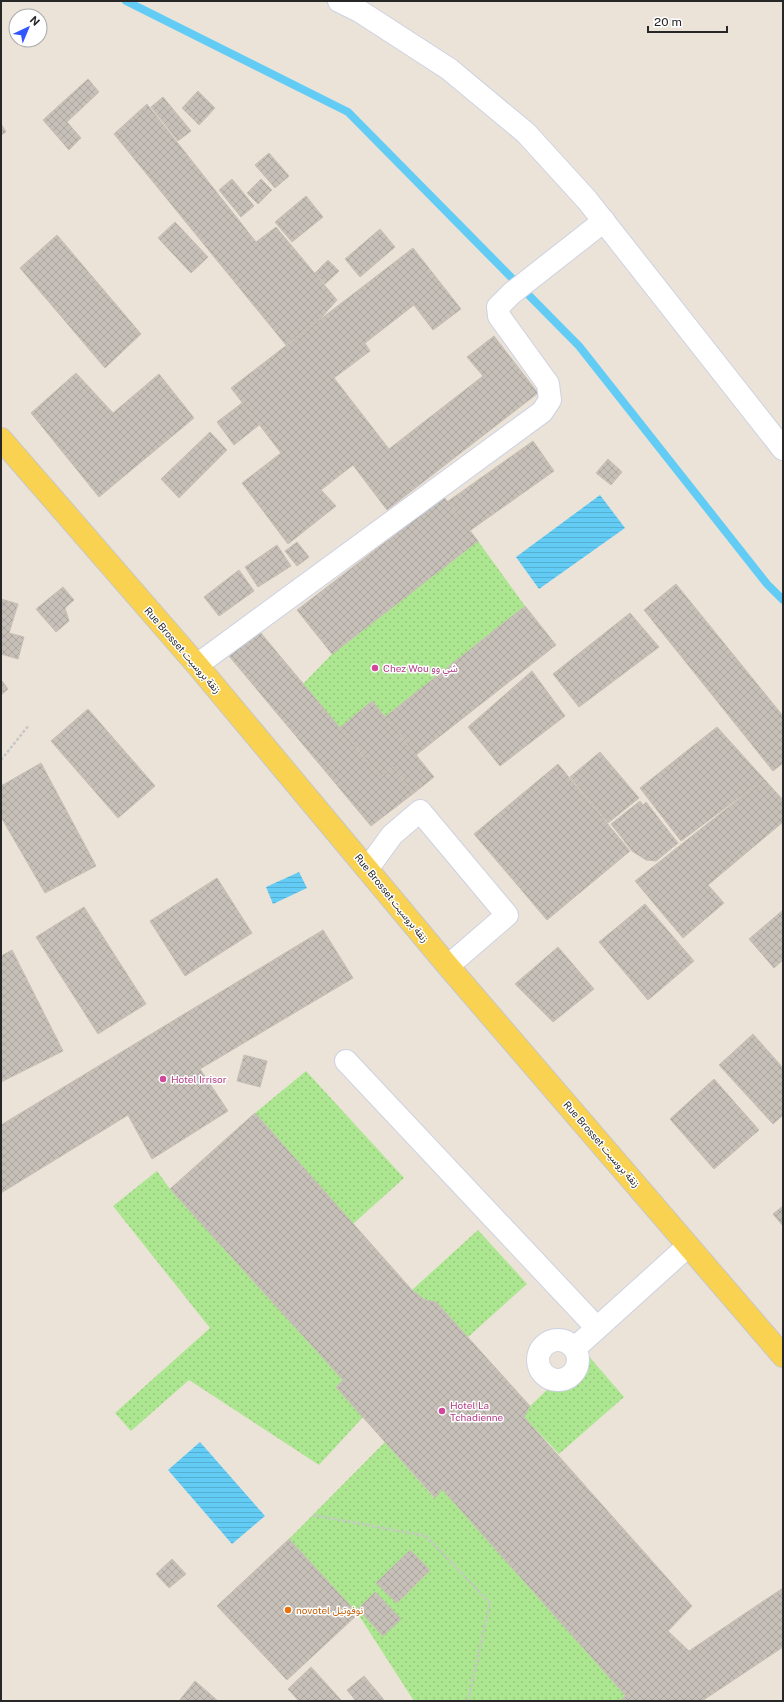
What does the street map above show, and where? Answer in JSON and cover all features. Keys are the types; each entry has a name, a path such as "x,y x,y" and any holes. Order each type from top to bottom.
{"main road":[{"name":"Rue Brosset زنقة بروسيت","path":"1,439 197,665 368,868 448,966 783,1356"}],"street":[{"path":"339,1 361,12 450,69 526,133 587,200 783,449"},
{"path":"197,665 542,412 550,400 548,384 498,311 500,303 604,221"},
{"path":"368,868 392,835 420,811 507,915 448,966"},
{"path":"346,1061 597,1328"},
{"path":"575,1348 688,1246"}],"path":[{"path":"1,760 29,725"},
{"path":"313,1515 426,1536 490,1603 468,1701"}],"green space":[{"path":"478,541 525,606 385,717 372,701 340,728 303,684 332,654"},
{"path":"306,1071 404,1178 353,1224 255,1113"},
{"path":"157,1171 170,1189 343,1380 336,1387 363,1417 319,1465 189,1380 131,1431 115,1413 210,1328 113,1206"},
{"path":"478,1230 527,1284 468,1337 436,1302 425,1300 412,1290"},
{"path":"586,1353 624,1397 559,1454 524,1417 530,1406"},
{"path":"385,1442 434,1498 442,1489 626,1696 619,1701 414,1701 358,1614 289,1539"}],"water":[{"path":"600,495 625,528 539,589 516,557"},
{"path":"299,872 307,888 273,904 266,887"},
{"path":"200,1442 265,1516 232,1544 168,1470"}],"building":[{"path":"88,79 99,92 67,122 81,138 69,150 43,120"},
{"path":"198,91 215,108 199,125 182,108"},
{"path":"163,97 191,131 178,141 151,107"},
{"path":"147,104 256,242 276,227 337,300 321,318 286,345 114,134"},
{"path":"1,124 6,132 1,135"},
{"path":"269,153 289,176 275,188 255,165"},
{"path":"232,179 254,206 241,217 219,190"},
{"path":"261,179 272,190 258,204 247,193"},
{"path":"306,196 323,217 292,242 275,222"},
{"path":"175,222 208,257 191,273 158,238"},
{"path":"380,229 395,247 360,277 345,259"},
{"path":"57,235 141,334 105,368 20,268"},
{"path":"413,248 461,309 433,330 414,305 365,343 370,351 334,378 389,449 483,376 467,357 494,336 538,393 387,510 353,465 321,490 336,506 288,544 242,483 281,453 231,388"},
{"path":"328,260 339,271 325,284 315,273"},
{"path":"76,373 113,413 159,374 194,418 99,497 31,413"},
{"path":"242,403 259,425 234,445 217,422"},
{"path":"210,432 227,450 179,498 161,479"},
{"path":"533,441 554,471 468,532 447,502"},
{"path":"608,459 622,472 611,485 596,473"},
{"path":"444,497 478,541 332,654 297,610"},
{"path":"297,542 309,557 297,566 285,551"},
{"path":"277,545 291,566 258,587 245,567"},
{"path":"239,570 254,591 219,616 204,597"},
{"path":"676,584 783,716 783,763 773,771 644,610"},
{"path":"63,587 74,600 65,608 69,621 56,632 36,609"},
{"path":"1,599 18,604 9,633 24,637 18,659 1,654"},
{"path":"525,606 556,645 416,755 385,717"},
{"path":"630,613 659,647 579,707 553,674"},
{"path":"255,626 381,777 393,767 414,793 371,826 224,650"},
{"path":"532,671 565,716 500,766 468,727"},
{"path":"2,681 8,689 1,695 1,682"},
{"path":"372,701 434,777 414,793 393,767 381,777 340,728"},
{"path":"88,709 155,786 118,818 51,741"},
{"path":"717,727 764,779 681,841 640,788"},
{"path":"600,752 639,798 608,823 570,777"},
{"path":"41,763 96,866 45,893 1,817 1,786"},
{"path":"558,764 630,851 547,920 474,834"},
{"path":"764,779 783,800 783,822 708,885 724,903 683,938 635,881"},
{"path":"640,801 643,805 646,802 678,843 656,861 646,860 632,851 611,824"},
{"path":"217,878 252,933 185,976 150,921"},
{"path":"645,904 694,961 648,1000 599,942"},
{"path":"84,907 146,1004 98,1034 36,937"},
{"path":"783,910 783,960 774,968 749,939"},
{"path":"323,930 353,978 200,1069 228,1111 152,1159 128,1115 1,1193 1,1125"},
{"path":"558,947 594,989 553,1022 515,984"},
{"path":"12,950 63,1051 1,1082 1,956"},
{"path":"753,1034 783,1068 783,1115 773,1124 719,1065"},
{"path":"244,1055 267,1061 260,1087 237,1081"},
{"path":"714,1079 759,1130 714,1169 670,1119"},
{"name":"Hotel La Tchadienne","path":"255,1113 412,1290 425,1300 436,1302 530,1406 524,1417 692,1606 668,1631 689,1651 783,1588 783,1647 702,1701 619,1701 626,1696 442,1489 435,1498 336,1387 343,1380 170,1189"},
{"path":"783,1206 783,1226 773,1214"},
{"name":"novotel نوفوتيل","path":"289,1539 358,1614 287,1680 217,1606"},
{"path":"410,1550 430,1570 397,1603 376,1583"},
{"path":"172,1559 186,1574 169,1588 156,1574"},
{"path":"375,1592 401,1619 383,1636 358,1609"},
{"path":"311,1667 341,1700 340,1701 299,1701 288,1689"},
{"path":"364,1676 385,1701 356,1701 347,1690"},
{"path":"195,1681 218,1701 179,1701"}],"waterway":[{"path":"126,1 348,112 579,346 767,584 783,600"}],"place":[{"name":"Chez Wou شي وو","path":"375,668"},
{"name":"Hotel Irrisor","path":"163,1079"},
{"name":"Hotel La Tchadienne","path":"442,1411"},
{"name":"novotel نوفوتيل","path":"288,1610"}]}
